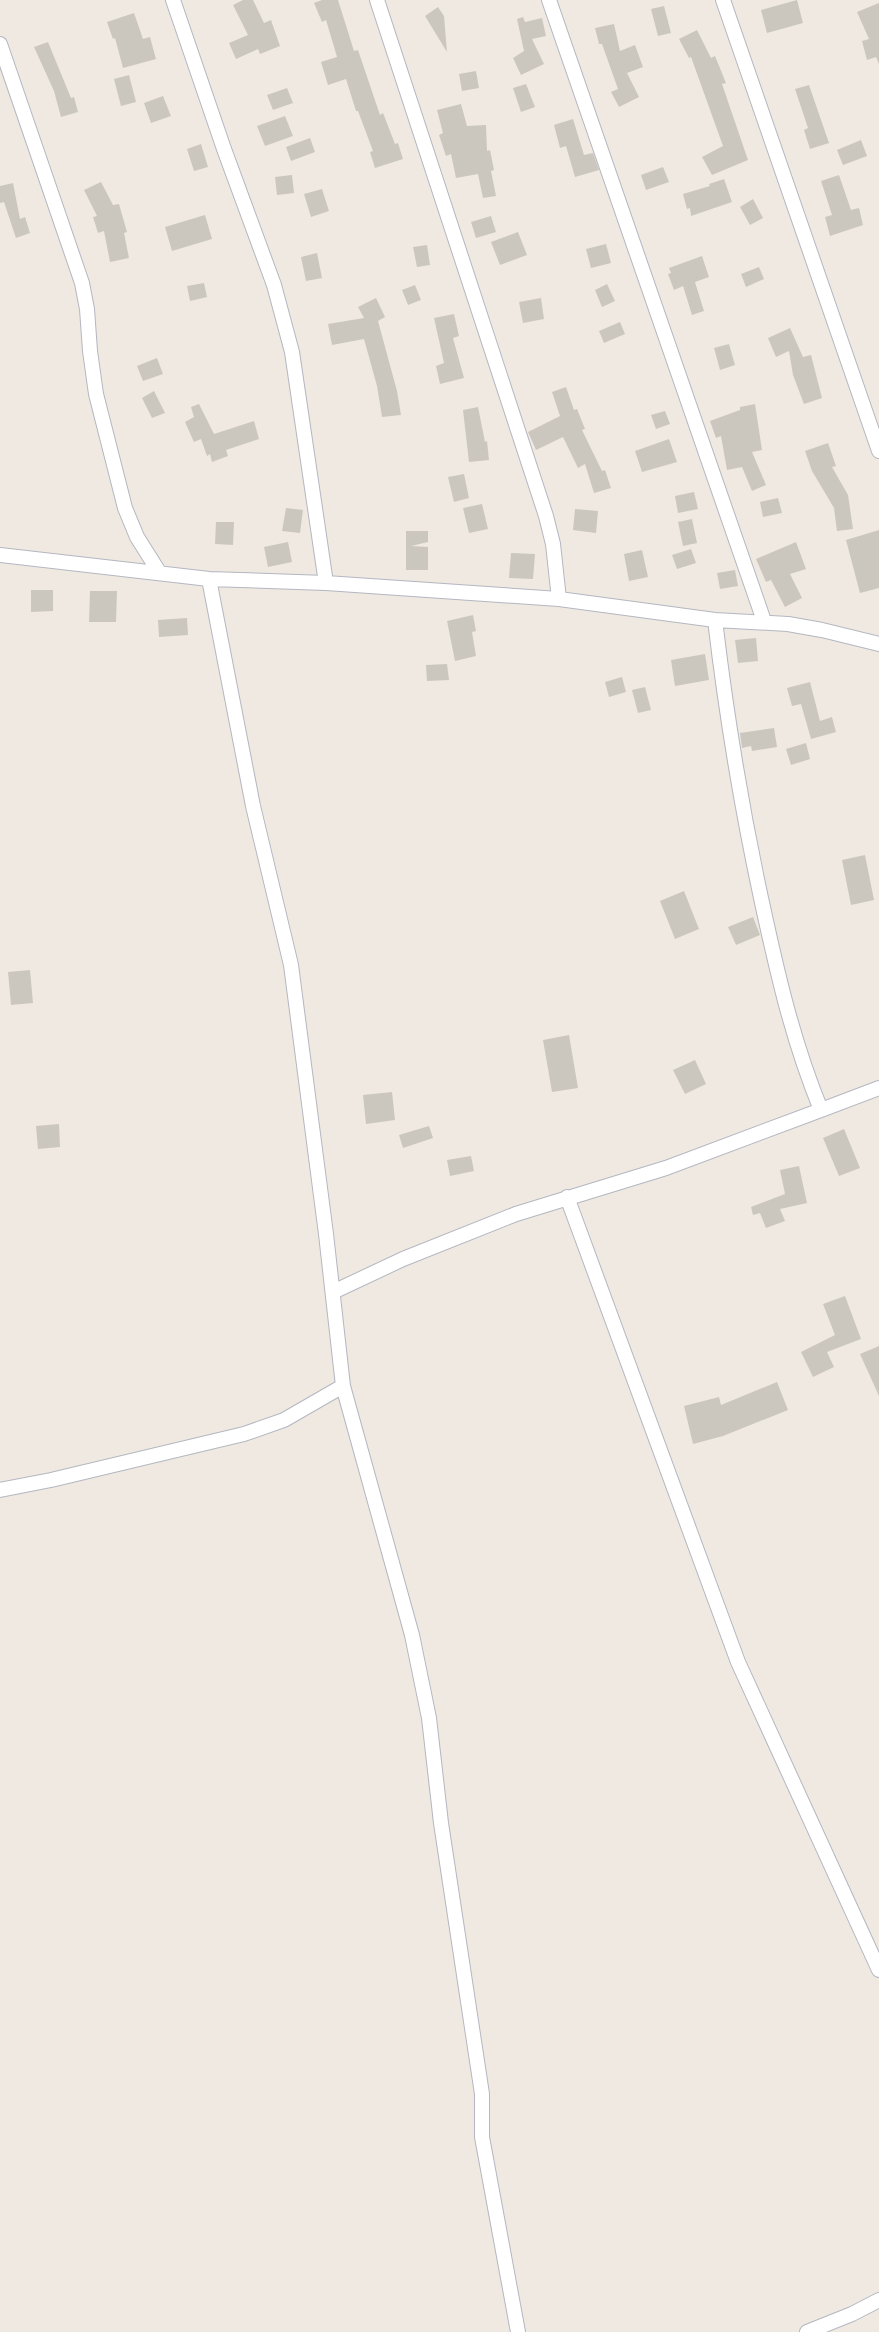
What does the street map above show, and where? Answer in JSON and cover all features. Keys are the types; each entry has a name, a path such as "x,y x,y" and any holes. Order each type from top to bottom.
{"street":[{"path":"172,0 224,149 274,285 292,352 326,583"},
{"path":"377,0 546,516 553,544 559,599"},
{"path":"549,0 764,621"},
{"path":"723,0 879,451"},
{"path":"0,44 82,283 87,309 90,352 96,394 125,508 137,537 159,572"},
{"path":"0,553 209,579 326,583 559,599 715,620 764,621 822,630 879,644"},
{"path":"209,579 253,806 291,965 333,1292 343,1386 412,1635 429,1718 441,1823 482,2094 482,2137 518,2332"},
{"path":"715,620 724,693 742,808 764,912 792,1030 821,1110"},
{"path":"333,1292 410,1256 516,1214 567,1197 666,1168 879,1088"},
{"path":"567,1197 738,1662 879,1970"},
{"path":"0,1490 244,1434 284,1420 343,1386"},
{"path":"807,2332 852,2314 879,2300"}],"building":[{"path":"243,0 253,0 264,23 271,20 280,46 260,54 258,49 236,59 229,43 248,35 233,5"},
{"path":"322,0 338,0 354,51 358,50 380,115 383,113 395,144 398,143 403,159 375,168 370,152 373,151 358,111 356,111 346,79 328,85 321,62 337,57 326,20 322,22 314,3"},
{"path":"797,0 803,23 767,33 761,10"},
{"path":"879,3 879,64 876,57 867,60 862,41 869,39 857,12"},
{"path":"664,6 671,33 658,36 651,9"},
{"path":"438,7 444,16 447,52 425,16"},
{"path":"134,13 143,39 150,37 156,59 123,68 115,38 113,39 107,22"},
{"path":"523,17 525,22 542,18 546,36 532,39 544,64 521,75 513,58 524,51 517,19"},
{"path":"614,24 620,51 635,45 643,67 627,73 639,97 619,107 611,92 618,89 602,44 599,44 595,28"},
{"path":"697,30 711,58 715,56 726,83 722,84 748,160 712,175 702,157 723,146 691,57 689,58 679,39"},
{"path":"48,42 71,98 74,97 78,112 61,117 54,91 34,47"},
{"path":"476,71 479,88 462,91 459,74"},
{"path":"129,75 136,102 121,106 114,79"},
{"path":"526,84 535,107 521,112 513,88"},
{"path":"809,85 829,143 810,149 804,130 808,128 795,89"},
{"path":"287,88 293,103 273,110 267,95"},
{"path":"163,96 171,116 151,123 144,103"},
{"path":"461,104 467,126 486,125 487,151 490,150 494,170 491,171 496,196 483,198 478,174 456,178 451,154 446,156 439,135 443,133 437,110"},
{"path":"285,116 293,136 265,146 257,126"},
{"path":"573,119 584,155 593,153 599,170 575,177 566,146 560,148 554,125"},
{"path":"310,138 315,152 291,161 286,147"},
{"path":"861,140 867,156 843,165 837,150"},
{"path":"201,144 208,167 194,171 187,149"},
{"path":"663,167 669,182 646,190 641,175"},
{"path":"292,175 294,193 277,195 275,177"},
{"path":"839,175 851,210 859,208 863,225 830,236 825,217 832,215 821,181"},
{"path":"724,179 732,202 691,216 690,208 687,209 683,194 710,186 709,184"},
{"path":"101,182 113,205 119,204 127,232 124,233 129,258 110,262 104,231 98,233 93,217 97,216 84,190"},
{"path":"13,183 20,219 25,217 30,233 16,238 4,202 0,203 0,186"},
{"path":"322,189 329,211 311,217 304,194"},
{"path":"753,199 763,218 750,225 740,207"},
{"path":"205,215 212,239 172,251 165,227"},
{"path":"491,216 496,232 476,238 471,222"},
{"path":"518,232 527,255 500,265 491,242"},
{"path":"606,244 611,263 591,268 586,249"},
{"path":"427,245 430,265 417,267 413,247"},
{"path":"317,253 322,278 306,281 301,257"},
{"path":"702,256 709,277 695,282 704,311 692,315 683,286 674,290 668,274 671,273 669,268"},
{"path":"759,267 764,279 746,287 741,274"},
{"path":"204,283 207,297 190,301 187,286"},
{"path":"607,284 615,301 602,307 595,290"},
{"path":"415,285 421,300 408,305 402,290"},
{"path":"376,298 385,317 378,321 397,391 401,415 382,417 377,386 364,339 332,345 328,324 364,318 358,307"},
{"path":"541,298 544,319 523,323 519,302"},
{"path":"454,314 459,336 453,338 464,378 440,384 436,366 444,363 434,318"},
{"path":"620,322 625,334 604,343 599,331"},
{"path":"790,328 803,357 811,355 822,398 804,404 793,375 789,351 776,357 768,338"},
{"path":"729,344 735,365 720,370 714,348"},
{"path":"157,358 163,374 143,381 137,366"},
{"path":"566,387 574,410 577,409 585,429 582,430 602,471 605,470 611,488 594,493 585,464 578,468 563,437 536,450 528,432 560,416 552,392"},
{"path":"154,391 165,413 152,418 142,398"},
{"path":"199,404 214,434 254,421 259,439 226,450 228,456 212,462 210,454 207,456 201,439 194,442 185,422 194,417 191,407"},
{"path":"755,404 762,450 752,452 766,485 752,491 742,467 727,470 721,436 716,438 710,421 740,410 740,407"},
{"path":"478,407 485,442 487,441 489,460 469,462 463,410"},
{"path":"665,411 670,424 656,429 651,415"},
{"path":"669,439 677,462 642,472 635,451"},
{"path":"828,443 836,466 832,467 848,495 853,529 837,531 834,508 812,471 805,451"},
{"path":"464,474 469,498 454,502 448,477"},
{"path":"694,492 698,509 678,513 675,496"},
{"path":"778,498 782,513 763,517 760,502"},
{"path":"482,504 488,529 469,533 463,508"},
{"path":"286,508 303,510 300,533 282,531"},
{"path":"575,509 598,511 596,533 573,530"},
{"path":"692,519 697,543 683,546 678,522"},
{"path":"216,522 234,522 233,545 215,544"},
{"path":"879,530 879,588 860,593 846,540"},
{"path":"406,531 428,531 428,542 411,546 428,547 428,570 406,570"},
{"path":"288,542 292,562 268,567 264,547"},
{"path":"796,542 806,569 790,574 802,598 785,607 771,580 766,582 756,559"},
{"path":"691,549 696,563 677,569 672,555"},
{"path":"642,550 648,577 629,581 624,554"},
{"path":"511,553 535,554 533,579 509,578"},
{"path":"735,570 738,586 720,589 717,573"},
{"path":"31,590 53,590 53,611 31,612"},
{"path":"90,591 117,591 116,622 89,622"},
{"path":"473,615 476,631 472,632 476,656 455,661 447,621"},
{"path":"187,618 188,635 159,637 158,620"},
{"path":"756,638 758,661 738,663 735,640"},
{"path":"705,654 709,680 675,686 671,660"},
{"path":"447,664 449,680 427,681 426,665"},
{"path":"622,677 626,692 609,697 605,682"},
{"path":"810,682 820,721 832,717 836,732 811,739 801,704 792,706 787,688"},
{"path":"645,687 651,710 638,713 632,690"},
{"path":"774,728 777,747 752,751 751,746 742,748 740,733"},
{"path":"806,743 810,759 791,765 786,749"},
{"path":"865,855 874,900 851,905 842,860"},
{"path":"684,891 699,929 675,939 660,901"},
{"path":"753,917 760,935 736,945 728,927"},
{"path":"30,970 33,1003 11,1005 8,972"},
{"path":"569,1035 578,1088 552,1092 543,1040"},
{"path":"695,1060 706,1084 685,1094 673,1070"},
{"path":"392,1092 395,1120 366,1124 363,1095"},
{"path":"59,1124 60,1147 38,1149 36,1126"},
{"path":"429,1126 433,1138 403,1148 399,1135"},
{"path":"844,1129 860,1168 839,1176 823,1138"},
{"path":"471,1156 474,1171 450,1176 447,1160"},
{"path":"799,1166 807,1203 780,1209 785,1221 766,1228 760,1213 753,1215 751,1207 785,1194 780,1170"},
{"path":"845,1296 861,1339 827,1352 834,1367 813,1377 801,1352 835,1335 823,1304"},
{"path":"879,1346 879,1396 860,1354"},
{"path":"777,1382 788,1410 723,1436 693,1444 684,1406 719,1397 721,1405"}]}
